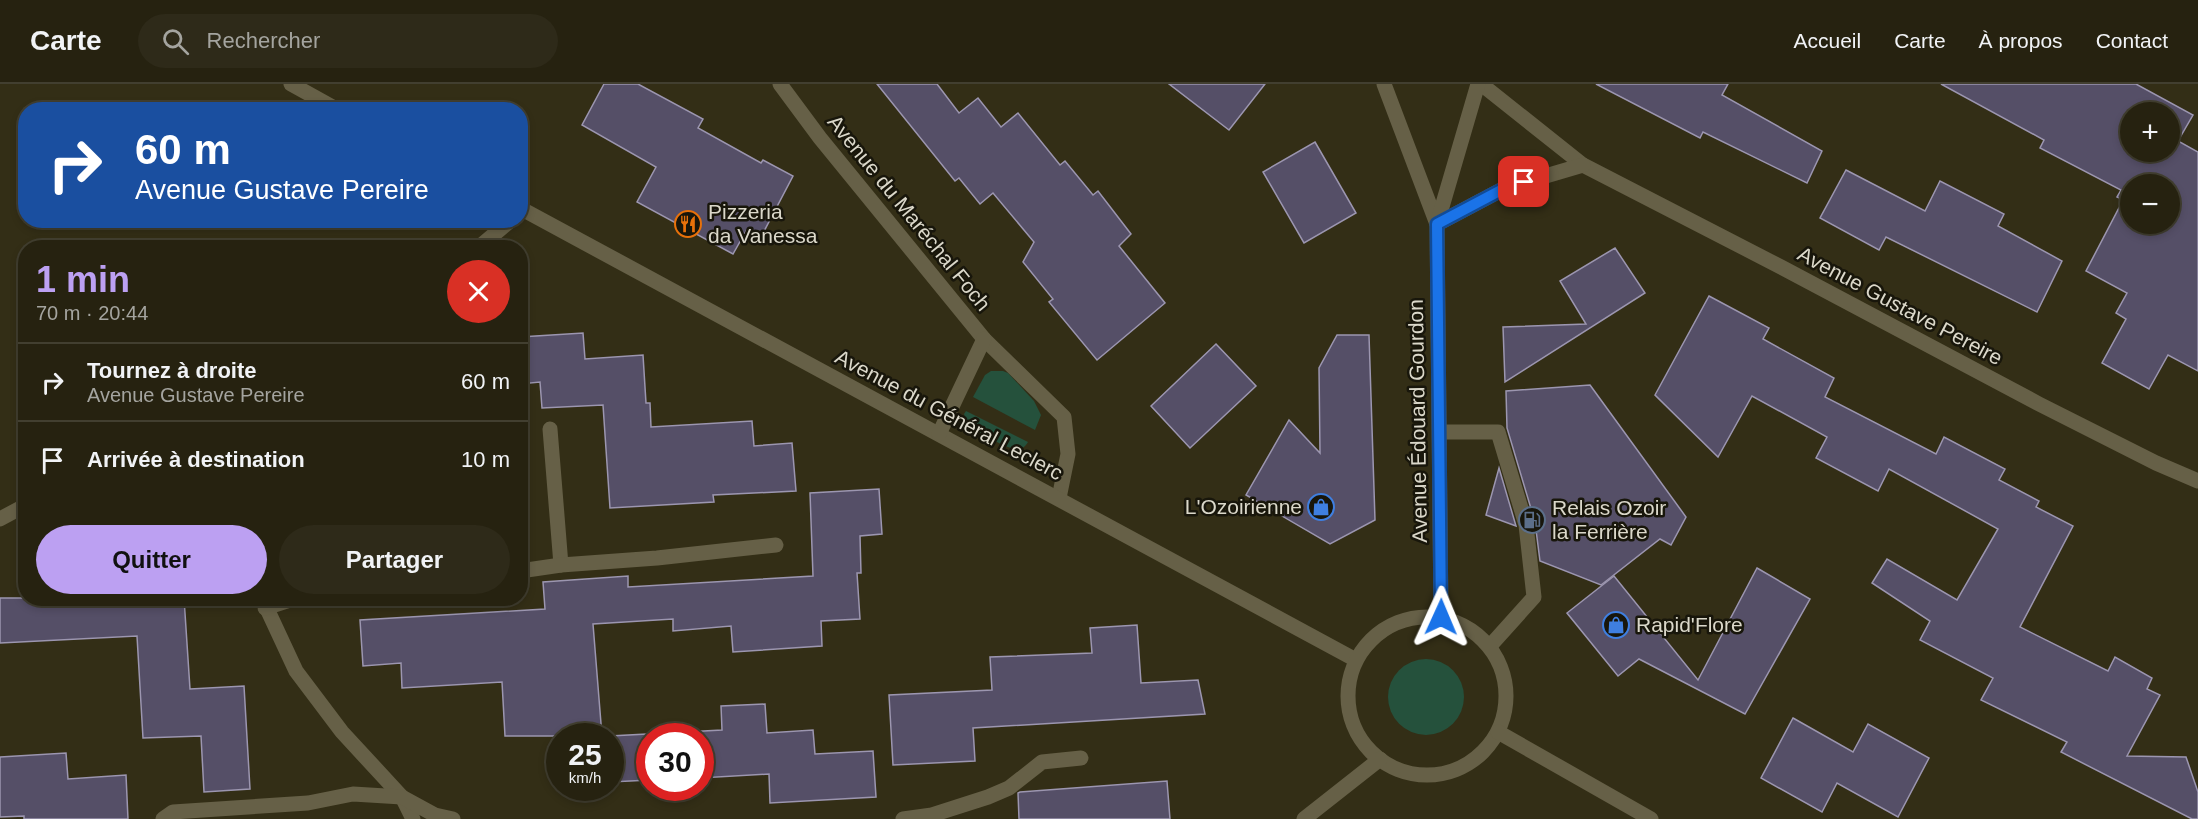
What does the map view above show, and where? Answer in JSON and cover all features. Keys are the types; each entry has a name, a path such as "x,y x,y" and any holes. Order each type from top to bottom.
{"street":[{"path":"291,84 324,102"},
{"name":"Avenue du Maréchal Foch","path":"780,84 820,138 984,339 1064,417 1068,453 1059,498"},
{"name":"Avenue Édouard Gourdon","path":"1384,84 1437,224"},
{"name":"Avenue Édouard Gourdon","path":"1441,617 1437,224 1480,84"},
{"name":"Avenue Gustave Pereire","path":"1480,84 1583,165 2039,404 2156,463 2198,481"},
{"path":"1437,224 1505,188 1583,165"},
{"name":"Avenue du Général Leclerc","path":"528,214 1356,660"},
{"path":"487,240 502,228"},
{"name":"Avenue du Maréchal Foch","path":"939,434 984,339"},
{"path":"550,429 561,565"},
{"path":"1440,432 1498,432 1526,525 1534,597 1490,646"},
{"path":"0,519 18,509"},
{"path":"528,570 776,545"},
{"path":"265,606 296,671 342,732 402,797 413,819"},
{"path":"1421,616 1441,617 1460,623 1490,646 1501,666 1506,688 1505,711 1498,732 1485,751 1467,765 1445,773 1422,775 1400,770 1380,759 1364,743 1353,724 1348,703 1350,681 1356,660 1368,643 1383,630 1401,621 1421,616"},
{"path":"1498,732 1651,819"},
{"path":"903,819 932,814 988,797 1009,788 1042,762 1081,758"},
{"path":"1304,819 1380,759"},
{"path":"163,819 173,812 308,803 353,794 402,797 435,814 453,819"}],"green space":[{"path":"991,371 1008,373 1034,401 1041,415 1035,430 973,397 985,375"},
{"path":"966,411 1028,442 1020,449 1016,449 984,435 967,424 964,414"},
{"path":"1434,659 1447,665 1458,676 1464,689 1462,712 1447,729 1434,735 1418,735 1405,729 1390,712 1388,689 1394,676 1411,661"}],"building":[{"path":"604,84 638,84 703,119 698,128 761,163 763,160 793,176 760,239 746,231 733,254 637,202 656,167 582,125"},
{"path":"877,84 937,84 959,113 978,98 1001,127 1018,113 1060,165 1065,161 1093,195 1098,191 1131,234 1119,246 1165,303 1097,360 1049,302 1053,299 1023,262 1034,242 993,193 980,204 959,178 955,181"},
{"path":"1169,84 1265,84 1229,130"},
{"path":"1596,84 1728,84 1722,95 1822,151 1807,183 1703,132 1700,138"},
{"path":"1941,84 2136,84 2169,102 2120,102 2120,162 2180,162 2180,142 2198,152 2198,371 2168,355 2149,389 2102,363 2126,319 2116,313 2127,293 2086,271 2120,206 2120,234 2180,234 2180,174 2120,174 2120,189 2040,148 2044,140"},
{"path":"2180,108 2193,115 2180,138"},
{"path":"1315,142 1356,213 1304,243 1263,172"},
{"path":"1846,170 1925,211 1940,181 2004,214 1998,226 2062,261 2037,312 1886,237 1879,250 1820,218"},
{"path":"1615,248 1645,293 1505,382 1503,327 1586,324 1560,281"},
{"path":"1709,296 1769,328 1763,339 1834,378 1825,397 1936,454 1944,437 2005,469 1999,480 2039,501 2036,507 2073,526 2020,627 2108,671 2115,657 2152,678 2147,689 2160,695 2127,756 2186,757 2198,792 2198,819 2192,819 2061,752 2067,742 1981,700 1993,678 1920,640 1930,621 1872,583 1887,559 1957,600 1998,529 1889,469 1878,491 1816,458 1827,437 1752,396 1718,457 1655,395"},
{"path":"583,333 585,359 643,355 646,403 650,403 651,427 752,421 754,446 792,443 796,491 713,495 714,502 610,508 603,405 542,408 540,382 528,383 528,336"},
{"path":"1337,335 1369,335 1375,520 1330,544 1246,495 1289,420 1320,453 1319,368"},
{"path":"1216,344 1256,386 1190,448 1151,406"},
{"path":"1590,385 1686,517 1671,545 1660,539 1601,585 1540,561 1535,522 1507,428 1506,391"},
{"path":"1499,468 1516,526 1486,515"},
{"path":"879,489 882,534 860,536 861,573 857,573 860,619 821,621 822,646 733,652 731,626 673,631 673,619 593,624 601,723 546,723 546,736 505,736 502,682 402,688 401,663 363,666 360,620 545,609 543,582 628,576 628,587 813,576 810,493"},
{"path":"1757,568 1810,599 1745,714 1639,659 1618,676 1567,613 1614,576 1698,680"},
{"path":"0,598 18,598 18,606 185,606 190,689 244,686 250,789 204,792 201,736 143,738 137,636 0,643"},
{"path":"1137,625 1141,683 1198,680 1205,714 973,728 975,761 893,765 889,695 992,690 990,657 1092,653 1090,628"},
{"path":"765,704 767,733 813,730 815,754 873,751 876,797 770,803 769,774 714,777 714,730 722,730 721,706"},
{"path":"1793,718 1853,752 1868,724 1929,758 1898,817 1837,783 1822,812 1761,778"},
{"path":"624,735 636,735 636,781 624,781"},
{"path":"66,753 68,779 126,775 128,819 0,817 0,757"},
{"path":"1167,781 1170,819 1019,819 1018,793 1020,792"}],"place":[{"name":"Pizzeria da Vanessa","path":"688,224"},
{"name":"L'Ozoirienne","path":"1321,507"},
{"name":"Relais Ozoir la Ferrière","path":"1532,520"},
{"name":"Rapid'Flore","path":"1616,625"}],"route":[{"path":"1441,617 1437,224 1505,188 1524,182"}]}
